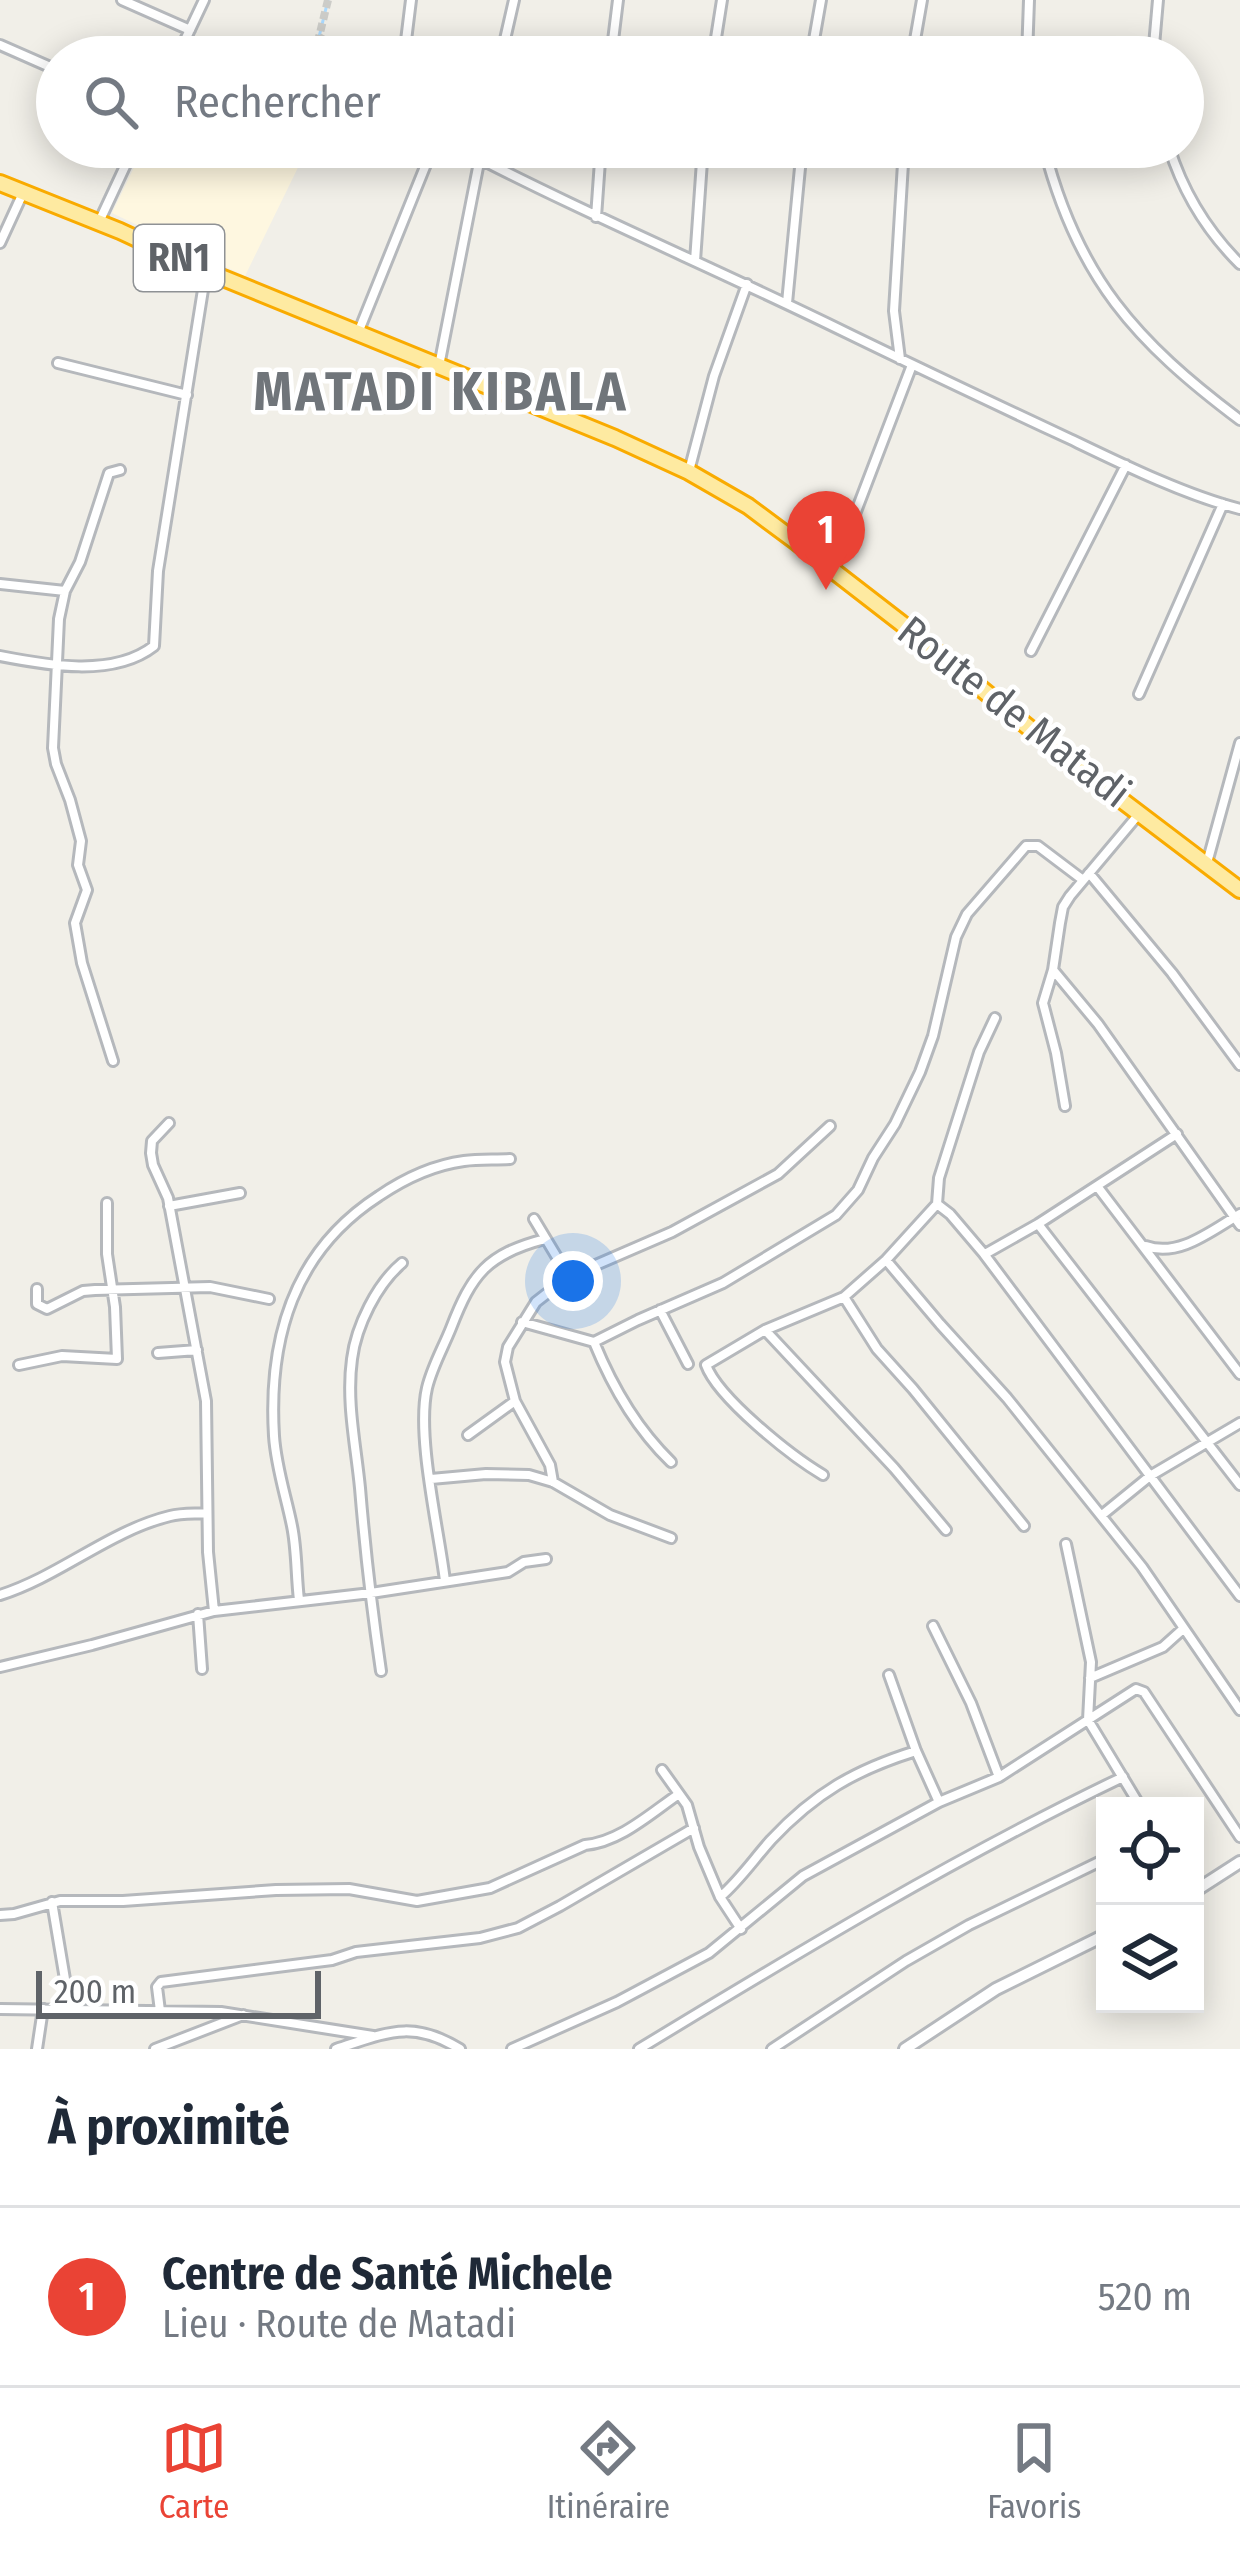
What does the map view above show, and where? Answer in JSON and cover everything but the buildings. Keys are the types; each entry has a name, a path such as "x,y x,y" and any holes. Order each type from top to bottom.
{"highway":[{"name":"Route de Matadi","path":"0,183 615,438 748,506 1240,890"}],"street":[{"path":"122,0 190,30"},
{"path":"187,36 204,0"},
{"path":"407,36 411,0"},
{"path":"506,36 514,0"},
{"path":"614,36 618,0"},
{"path":"716,36 722,0"},
{"path":"815,36 821,0"},
{"path":"916,36 922,0"},
{"path":"1028,36 1029,0"},
{"path":"1155,36 1158,0"},
{"path":"0,45 36,61"},
{"path":"98,223 124,168"},
{"path":"358,333 425,168"},
{"path":"439,367 477,168"},
{"path":"499,168 1126,465 1240,509"},
{"path":"596,217 600,168"},
{"path":"695,261 702,168"},
{"path":"787,303 800,168"},
{"path":"900,359 895,310 903,168"},
{"path":"1051,168 1086,260 1114,302 1161,357 1240,420"},
{"path":"1176,168 1198,212 1240,264"},
{"path":"0,244 23,194"},
{"path":"0,656 55,667 83,666 123,659 154,646 158,571 206,271"},
{"path":"688,472 714,376 747,284"},
{"path":"58,363 187,394"},
{"path":"833,570 913,365"},
{"path":"1031,651 1126,465"},
{"path":"113,1061 75,928 87,890 78,865 79,832 53,748 55,667 65,591 80,562 109,472 120,470"},
{"path":"1139,694 1223,505"},
{"path":"0,584 65,591"},
{"path":"1207,865 1240,745"},
{"path":"1065,1106 1043,1003 1063,908 1140,812"},
{"path":"522,1322 594,1342 723,1283 836,1215 858,1190 920,1072 956,937 991,883 1027,846 1038,847 1086,876 1172,973 1240,1065"},
{"path":"1053,970 1098,1024 1238,1219 1173,1249 1159,1250 1140,1242"},
{"path":"823,1475 722,1391 707,1363 765,1330 844,1298 937,1204 939,1178 994,1018"},
{"path":"169,1123 152,1141 151,1153 169,1206 206,1401 214,1611"},
{"path":"553,1482 550,1465 515,1401 505,1362 508,1347 536,1302 568,1277 649,1243 778,1174 830,1126"},
{"path":"984,1254 1177,1135"},
{"path":"299,1600 292,1528 274,1435 280,1340 297,1285 312,1259 354,1212 402,1182 456,1162 510,1160"},
{"path":"1097,1186 1240,1374"},
{"path":"169,1206 240,1192"},
{"path":"19,1365 62,1356 117,1359 107,1203"},
{"path":"937,1204 984,1254 1240,1596"},
{"path":"534,1219 576,1289"},
{"path":"1037,1224 1240,1485"},
{"path":"446,1581 426,1440 426,1391 467,1288 482,1267 545,1239"},
{"path":"886,1260 1007,1398 1142,1567 1240,1710"},
{"path":"381,1671 353,1437 352,1358 374,1296 401,1263"},
{"path":"37,1289 38,1304 47,1309 83,1292 186,1286 269,1299"},
{"path":"844,1298 878,1349 1024,1526"},
{"path":"660,1310 688,1364"},
{"path":"765,1330 946,1530"},
{"path":"594,1342 644,1433 671,1462"},
{"path":"158,1353 197,1350"},
{"path":"468,1435 515,1401"},
{"path":"1101,1516 1150,1476 1240,1423"},
{"path":"431,1479 529,1475 670,1538"},
{"path":"0,1595 168,1516 207,1513"},
{"path":"1066,1544 1089,1644 1088,1720 1135,1797"},
{"path":"0,1667 198,1614 508,1572 524,1562 546,1558"},
{"path":"198,1614 202,1669"},
{"path":"933,1626 971,1703 999,1777"},
{"path":"1090,1678 1163,1647 1183,1629"},
{"path":"889,1675 940,1802"},
{"path":"512,2049 670,1976 741,1929 802,1876 940,1802 999,1777 1136,1689 1141,1689 1240,1837"},
{"path":"720,1897 795,1815 828,1789 916,1751"},
{"path":"662,1770 687,1805 720,1897 741,1929"},
{"path":"639,2049 842,1926 1011,1832 1123,1777"},
{"path":"0,1915 52,1902 214,1892 334,1888 417,1900 466,1894 585,1845 614,1838 680,1794"},
{"path":"160,2012 157,1987 161,1982 480,1938 518,1928 694,1828"},
{"path":"1204,1885 1240,1862"},
{"path":"772,2049 906,1961 1096,1863"},
{"path":"52,1902 70,2009"},
{"path":"904,2049 996,1989 1096,1939"},
{"path":"37,2049 43,2008"},
{"path":"0,2009 245,2014 373,2036"},
{"path":"155,2049 245,2014"},
{"path":"336,2049 408,2030 435,2036 460,2049"}],"shaded area":[{"name":"MATADI KIBALA","path":"134,168 298,168 245,276 112,213"}],"waterway":[{"path":"319,36 328,0"}],"tunnel":[{"path":"319,36 328,0"}],"place":[{"name":"Centre de Santé Michele","path":"826,590"}],"district":[{"name":"MATADI KIBALA","path":"441,392"}]}
